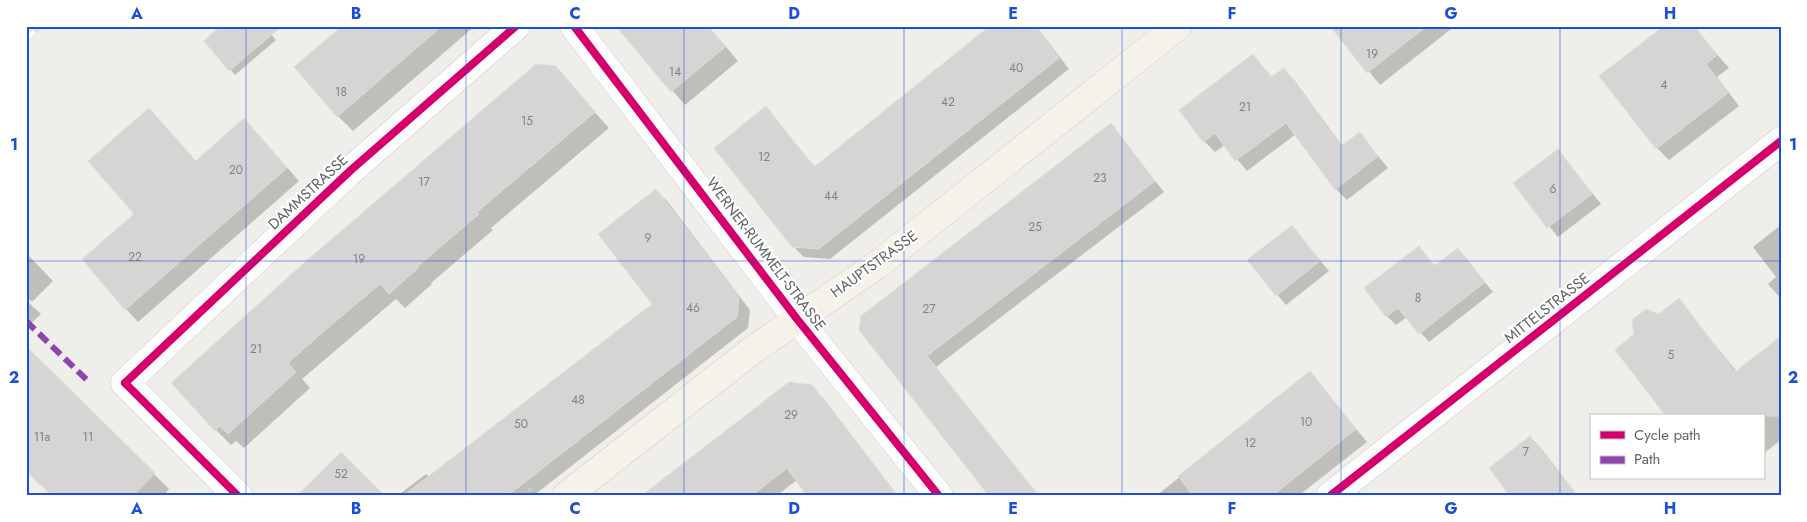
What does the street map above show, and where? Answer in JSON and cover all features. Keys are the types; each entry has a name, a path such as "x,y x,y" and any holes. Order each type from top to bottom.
{"main road":[{"name":"HAUPTSTRASSE","path":"566,496 754,349 877,265 1178,26"}],"street":[{"name":"DAMMSTRASSE","path":"238,496 125,383 351,170 516,26"},
{"name":"WERNER-RUMMELT-STRASSE","path":"574,26 797,319 939,496"},
{"name":"MITTELSTRASSE","path":"1330,496 1781,141"}],"building":[{"path":"221,26 282,26 229,71 204,41"},
{"path":"342,26 442,26 337,117 294,67"},
{"path":"616,26 708,26 725,47 671,92"},
{"path":"990,26 1035,26 1059,58 819,249 792,247 714,148 766,106 814,167"},
{"path":"1330,26 1427,26 1367,73"},
{"path":"1664,26 1694,26 1717,55 1706,64 1728,93 1656,149 1599,76"},
{"path":"1253,54 1271,77 1284,68 1341,146 1360,132 1378,156 1335,190 1286,123 1235,161 1215,133 1203,142 1179,110"},
{"path":"536,64 556,66 595,112 477,212 479,214 417,267 389,294 380,284 324,331 288,363 296,372 228,434 220,426 215,431 171,383 304,263"},
{"path":"149,108 196,161 244,118 287,168 125,310 82,259 134,214 88,161"},
{"path":"1111,123 1155,181 927,356 1039,496 989,496 859,330 861,316"},
{"path":"1558,149 1592,194 1547,228 1513,183"},
{"path":"656,189 739,297 737,317 507,496 403,496 652,304 598,234"},
{"path":"1292,225 1320,261 1276,296 1247,260"},
{"path":"1419,246 1434,266 1458,248 1485,282 1419,334 1398,308 1386,317 1364,288"},
{"path":"1679,298 1735,372 1781,336 1781,416 1764,416 1764,414 1664,414 1615,350 1634,334 1632,320 1646,309 1659,314"},
{"path":"26,346 155,473 133,496 52,496 26,471"},
{"path":"1310,371 1356,429 1272,496 1193,496 1178,476"},
{"path":"789,382 812,385 897,496 807,496 787,468 751,496 641,496"},
{"path":"1530,436 1577,496 1510,496 1489,468"},
{"path":"341,452 385,496 297,496"}],"railway":[{"path":"26,39 41,26"}],"marked path":[{"path":"26,321 90,383"}],"cycle path":[{"path":"125,383 351,170 516,26"},
{"path":"574,26 797,319 939,496"},
{"path":"1330,496 1781,141"},
{"path":"125,383 238,496"}]}
